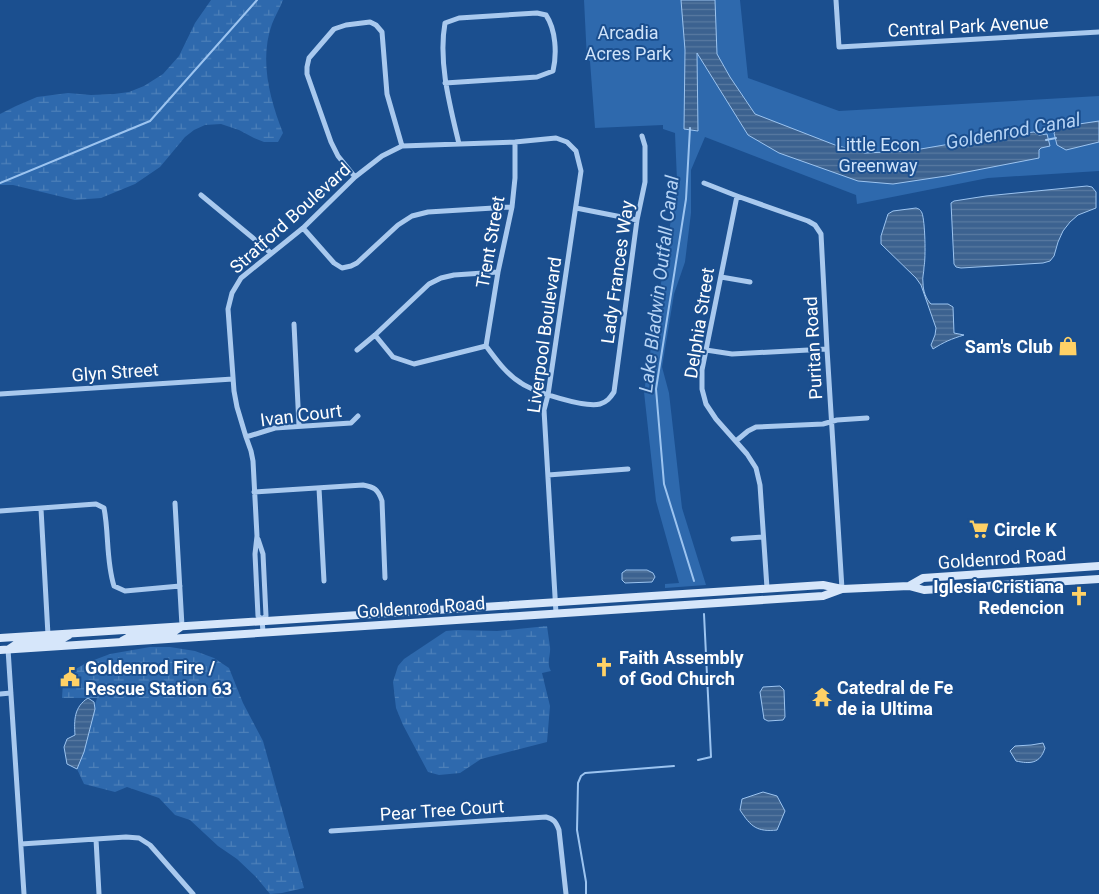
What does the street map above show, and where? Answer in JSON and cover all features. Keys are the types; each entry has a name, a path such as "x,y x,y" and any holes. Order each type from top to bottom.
{"main road":[{"name":"Goldenrod Road","path":"909,586 923,578 1099,566"},
{"name":"Goldenrod Road","path":"0,638 766,588 823,585 842,589 909,586 924,590 1099,579"},
{"name":"Goldenrod Road","path":"4,650 823,596 842,589"},
{"path":"660,607 666,601 687,594"},
{"path":"120,642 131,636 172,633 182,626"},
{"path":"4,650 18,643 60,640 73,633"}],"street":[{"name":"Central Park Avenue","path":"836,0 839,47 1099,32"},
{"path":"445,83 537,77 553,71 555,44 550,21 546,15 537,13 459,18 445,23 442,36 445,83 459,144"},
{"path":"355,176 338,156 331,142 307,74 309,58 334,29 346,25 370,22 376,25 382,32 387,94 402,146"},
{"name":"Lady Frances Way","path":"548,394 586,404 599,404 608,400 614,392 637,220 645,182 642,136"},
{"name":"Stratford Boulevard","path":"263,632 262,620 258,616 255,554 258,536 253,461 234,391 228,309 232,293 241,278 302,228 355,176 382,156 402,146 515,142 556,138 567,142 576,151"},
{"name":"Trent Street","path":"486,346 498,272 512,207 515,178 515,142"},
{"name":"Liverpool Boulevard","path":"556,613 544,410 548,394 581,171 576,151"},
{"name":"Puritan Road","path":"704,183 808,220 815,225 821,234 842,589"},
{"path":"201,195 271,252"},
{"name":"Delphia Street","path":"737,196 702,370 702,388 706,404 716,419 736,441 756,468 760,485 766,588"},
{"path":"302,228 334,263 342,268 357,263 398,225 412,216 428,212 512,207"},
{"path":"576,208 637,220"},
{"path":"357,350 429,284 441,278 454,275 498,272"},
{"path":"720,277 750,282"},
{"path":"294,324 299,426"},
{"path":"375,335 393,357 414,364 486,346 511,376 522,384 548,394"},
{"path":"706,350 732,354 827,348"},
{"name":"Glyn Street","path":"0,394 233,378"},
{"name":"Ivan Court","path":"246,437 275,428 351,423 358,416"},
{"path":"736,441 756,427 823,424 837,420 867,418"},
{"path":"548,475 628,469"},
{"path":"254,492 363,485 372,487 380,493 382,501 385,578"},
{"path":"319,488 324,581"},
{"path":"176,502 182,626"},
{"path":"0,511 96,504 104,508 107,523 110,575 114,586 125,591 180,586"},
{"path":"41,509 48,635"},
{"path":"733,539 763,537"},
{"path":"1023,571 1023,584"},
{"path":"4,650 11,693 24,894"},
{"path":"0,694 11,693"},
{"name":"Pear Tree Court","path":"331,831 546,817 554,820 559,830 566,894"},
{"path":"21,844 139,838 150,844 193,894"},
{"path":"96,839 99,894"}],"green space":[{"path":"211,0 283,0 272,24 266,52 270,94 283,133 278,142 264,142 221,124 205,125 185,137 160,167 135,184 101,198 75,200 13,185 0,185 0,114 37,97 68,93 114,94 129,92 144,86 163,74 179,56 195,23"},
{"name":"Little Econ Greenway","path":"584,0 740,0 748,78 839,111 1099,96 1099,171 988,178 857,204 856,195 705,137 691,170 691,213 685,262 674,294 662,367 669,393 682,508 706,585 665,588 665,584 679,583 656,501 644,392 677,181 675,133 663,129 663,125 595,128 590,61 587,60"},
{"path":"547,626 551,671 542,673 550,706 547,742 481,759 460,773 439,775 428,772 396,708 393,682 398,666 404,659 446,631 497,631"},
{"path":"150,647 170,647 195,651 214,658 229,668 243,703 263,741 304,888 270,894 237,859 218,846 190,820 175,815 159,798 127,787 115,792 84,784 77,769 97,698 62,698 63,682 69,673 86,663 110,654"}],"shaded area":[{"path":"681,0 715,0 717,54 755,114 835,145 865,153 909,151 1034,132 1039,135 1047,134 1050,146 1039,150 1039,158 946,176 893,184 858,181 779,153 748,135 697,53 698,131 684,129 685,50"},
{"path":"1099,121 1099,142 1066,150 1057,145 1054,133 1059,127"},
{"path":"1092,187 1096,192 1096,208 1078,215 1070,222 1063,231 1054,256 1050,261 961,268 956,267 954,264 951,203 954,201"},
{"path":"916,208 922,213 924,223 925,255 923,281 925,295 931,304 948,304 953,307 954,333 964,335 933,349 931,345 936,328 921,285 881,244 881,236 888,214 893,211"},
{"path":"626,570 647,570 653,573 655,577 652,582 625,583 622,580 622,573"},
{"path":"780,686 784,690 785,717 783,720 768,721 764,719 760,692 763,687"},
{"path":"88,698 94,702 95,709 84,752 77,769 67,764 64,747 67,739 75,735 77,710"},
{"path":"1043,743 1045,748 1043,753 1034,762 1016,761 1010,751 1015,746"},
{"path":"763,792 777,796 785,811 777,830 764,830 755,827 740,810 742,799"}],"waterway":[{"path":"0,183 150,121 257,0"},
{"name":"Lake Bladwin Outfall Canal","path":"690,128 686,199 656,389 664,484 694,581"},
{"name":"Goldenrod Canal","path":"1046,140 1056,138"},
{"name":"Lake Bladwin Outfall Canal","path":"698,760 711,757 704,614"},
{"name":"Lake Bladwin Outfall Canal","path":"586,894 586,882 577,830 578,783 581,776 585,773 674,766"}],"place":[{"name":"Sam's Club","path":"1068,346"},
{"name":"Circle K","path":"979,529"},
{"name":"Iglesia Cristiana Redencion","path":"1079,596"},
{"name":"Faith Assembly of God Church","path":"604,667"},
{"name":"Goldenrod Fire / Rescue Station 63","path":"70,677"},
{"name":"Catedral de Fe de ia Ultima","path":"822,697"}],"park label":[{"name":"Arcadia Acres Park","path":"628,42"}]}
